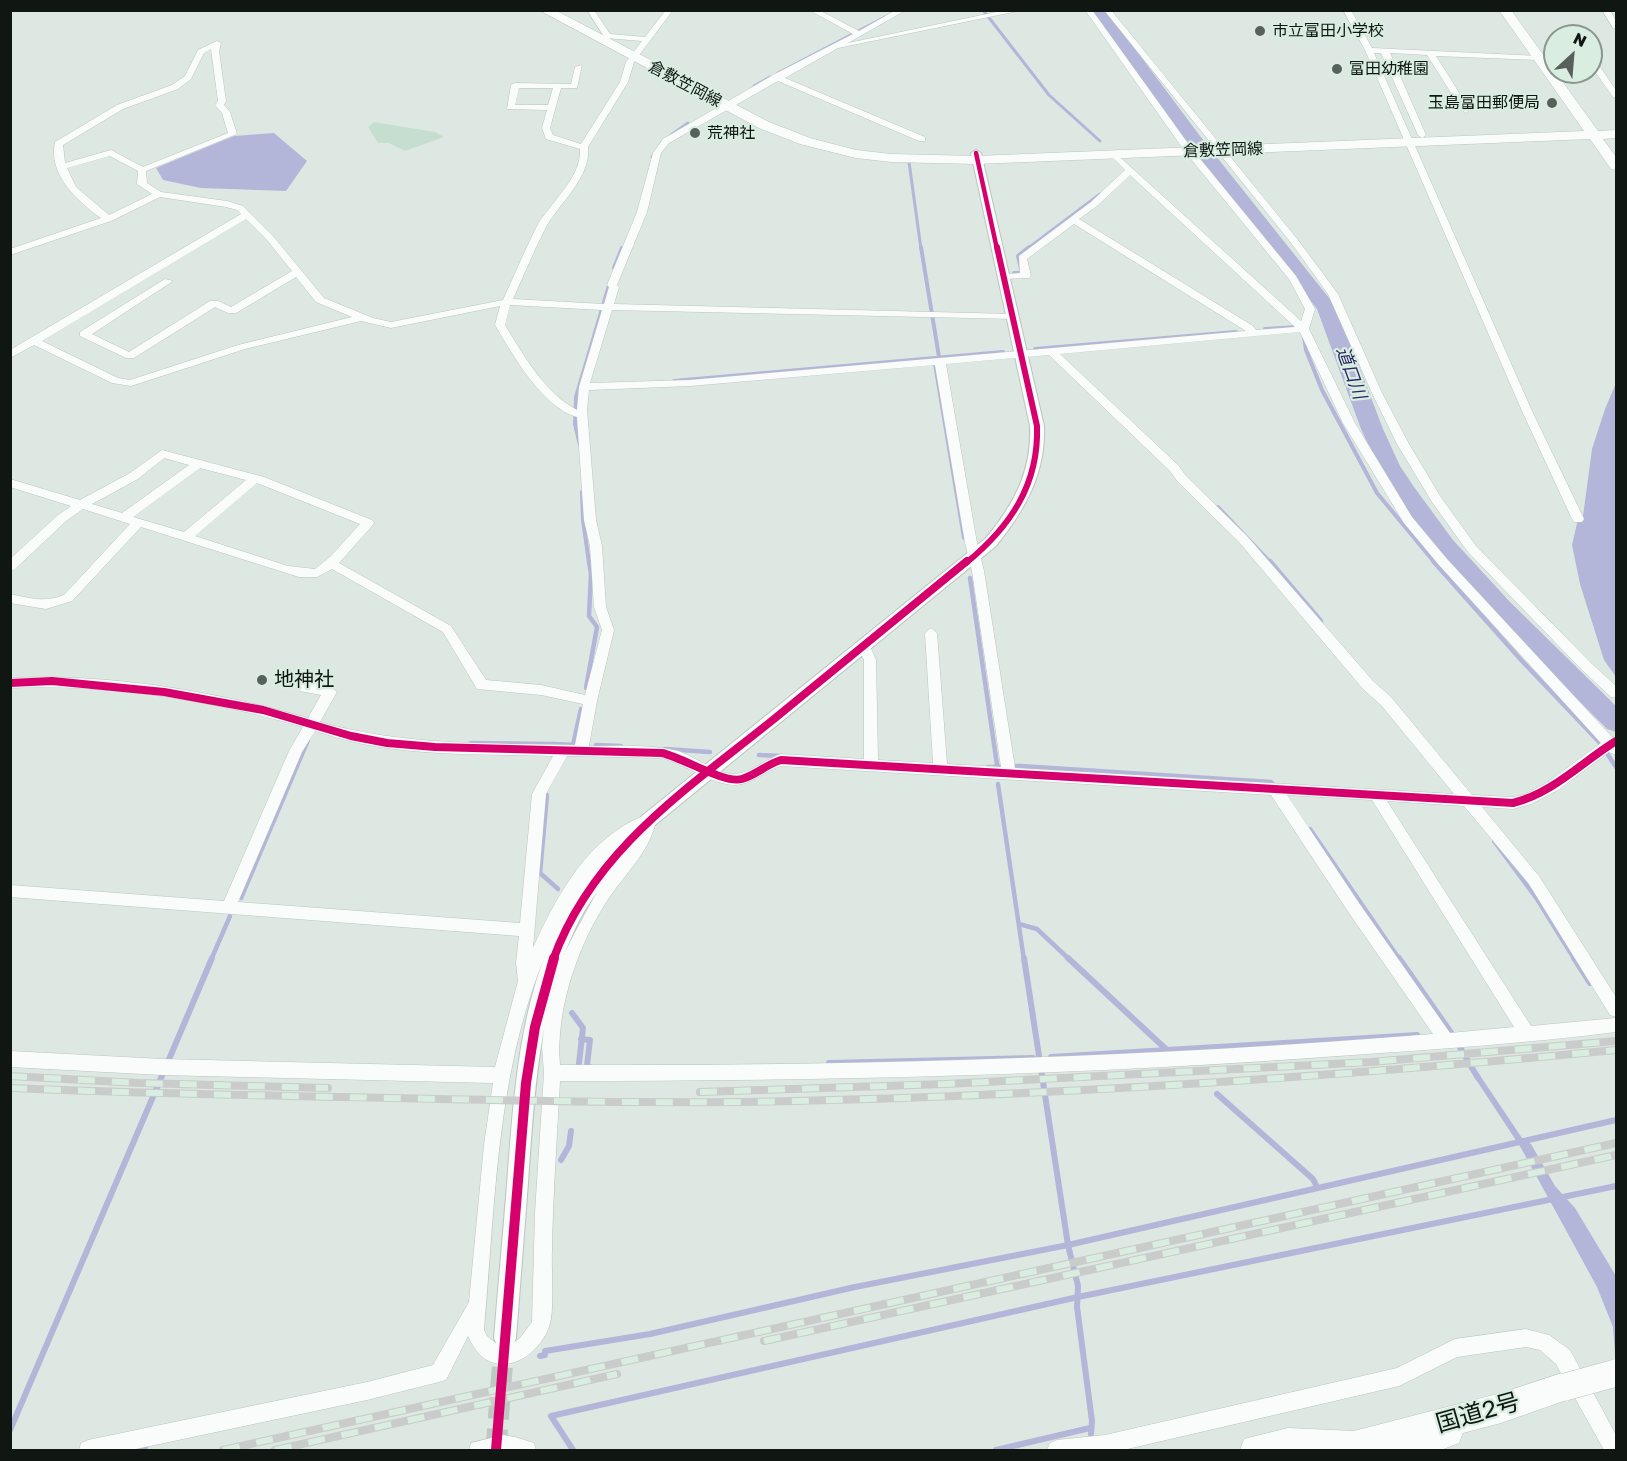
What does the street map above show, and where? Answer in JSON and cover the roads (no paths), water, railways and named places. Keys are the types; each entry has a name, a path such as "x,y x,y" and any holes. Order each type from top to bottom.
{"main road":[{"path":"1505,10 1617,166"},
{"name":"倉敷笠岡線","path":"553,11 633,57 785,134 856,154 891,158 1113,154 1217,146 1413,137 1592,131 1617,134"},
{"name":"倉敷笠岡線","path":"1592,131 1617,126"},
{"name":"倉敷笠岡線","path":"976,156 1187,148"},
{"name":"国道2号","path":"1255,1450 1288,1443 1348,1448 1501,1408 1617,1373"},
{"path":"1408,1450 1501,1408"}],"street":[{"path":"590,10 608,36 646,39"},
{"path":"578,415 544,389 500,325 507,303 542,226 578,174 585,158 584,147 595,126 624,82 633,57 670,10"},
{"path":"812,10 855,32"},
{"path":"580,750 608,630 600,607 600,578 590,520 578,415 604,308 642,212 657,153 672,137 726,105 827,51 855,32 903,10"},
{"path":"827,51 1020,10"},
{"path":"1088,10 1187,148 1293,278 1310,309 1301,329"},
{"path":"1107,10 1295,242 1332,294 1403,444 1436,499 1472,549 1586,666 1617,693"},
{"path":"1347,10 1413,137"},
{"path":"1606,10 1617,26"},
{"path":"108,219 75,195 60,167 58,144 120,107 175,87 188,77 201,52 217,43 214,51 222,101 219,105 226,112 233,134 142,170"},
{"path":"1369,50 1539,58"},
{"path":"1384,50 1427,187 1578,519"},
{"path":"1430,53 1466,110"},
{"path":"552,108 510,106 515,85 574,86 579,67"},
{"path":"1603,76 1617,95"},
{"path":"776,77 922,139"},
{"path":"558,86 546,128 549,137 584,147"},
{"path":"60,167 111,153 142,170"},
{"path":"10,683 51,681 164,692 263,710 387,743 435,747 663,753 728,780 752,776 781,760 871,762 1008,767 1377,797 1466,802 1525,801 1610,747 1408,520 1349,423 1301,329 1151,186 1113,154"},
{"path":"505,1338 526,1083 533,1027 558,944 585,893 601,872 649,820 991,542 1012,516 1022,498 1034,467 1038,438 1037,426 976,156"},
{"path":"1002,277 1026,276 1022,258 1102,198 1128,168"},
{"path":"142,170 142,184 159,194 227,204 248,214 308,287 326,304 362,318 391,325 507,303 604,308 1011,317"},
{"path":"10,252 108,219 159,194"},
{"path":"10,355 248,214"},
{"path":"1075,219 1253,332"},
{"path":"168,281 84,334 130,356 214,303 232,311 297,272"},
{"path":"34,341 116,381 131,383 253,344 362,318"},
{"path":"584,387 690,383 1301,329"},
{"path":"1048,351 1174,468 1182,479 1244,539 1368,685 1386,701 1466,802 1534,880 1617,1010"},
{"path":"940,361 975,556 1008,767"},
{"path":"10,483 81,505 125,517 287,569 314,573 326,570 368,523 254,479 162,454 134,476 81,505 62,518 10,567"},
{"path":"125,517 198,464"},
{"path":"186,537 254,479"},
{"path":"10,598 38,605 56,605 68,598 139,522"},
{"path":"330,563 447,629 482,686 541,690 590,701"},
{"path":"930,633 939,766"},
{"path":"864,647 870,660 871,762"},
{"path":"229,906 310,724 330,692 304,687"},
{"path":"526,981 527,930 539,794 563,750"},
{"path":"1276,790 1347,898 1449,1038"},
{"path":"1377,797 1524,1029"},
{"path":"649,820 646,836 604,893 569,961 553,1018 550,1047 552,1073 544,1212 541,1324 536,1336 524,1348 510,1354 491,1352 477,1338 476,1305 501,1075 526,981 548,929 581,877 621,833 649,820"},
{"path":"10,891 527,930"},
{"path":"552,1073 797,1073 1058,1065 1449,1038 1524,1029 1617,1025"},
{"path":"10,1059 165,1067 501,1075"},
{"path":"88,1450 367,1391 439,1373 476,1305"},
{"path":"1057,1450 1105,1448 1399,1377 1455,1348 1526,1338 1537,1338 1544,1341 1563,1357 1614,1450"},
{"path":"478,1450 509,1445 527,1450"}],"water":[{"path":"274,133 307,161 286,191 201,188 163,180 156,168 234,136"},
{"path":"1616,383 1616,677 1604,660 1580,584 1572,545 1578,519 1583,516 1592,449"},
{"path":"1479,1074 1522,1138 1531,1144 1555,1186 1575,1208 1616,1276 1616,1367 1613,1327 1597,1287 1521,1148 1473,1075"}],"waterway":[{"path":"983,10 1049,95 1100,141"},
{"name":"道口川","path":"1098,10 1194,140 1327,308 1372,429 1389,466 1406,493 1445,546 1501,608 1616,722"},
{"path":"778,73 885,17"},
{"path":"754,86 770,77"},
{"path":"671,135 688,123"},
{"path":"652,157 662,142"},
{"path":"909,162 921,249"},
{"path":"1027,249 1100,194"},
{"path":"921,247 939,357"},
{"path":"1014,273 1022,273 1018,256 1029,247"},
{"path":"614,268 622,248"},
{"path":"580,445 575,424 576,397 610,282"},
{"path":"1265,329 1298,327"},
{"path":"1035,349 1236,332"},
{"path":"1304,337 1306,350 1322,390 1377,493 1435,563"},
{"path":"674,381 1003,352"},
{"path":"935,364 964,538"},
{"path":"582,492 589,563"},
{"path":"1218,507 1271,563"},
{"path":"586,688 597,627 589,616 591,574 589,561"},
{"path":"1270,561 1321,621"},
{"path":"1433,561 1522,661 1600,743 1616,767"},
{"path":"970,578 997,765"},
{"path":"573,745 581,709"},
{"path":"241,898 308,740"},
{"path":"471,743 555,744"},
{"path":"555,744 573,745"},
{"path":"596,745 621,746"},
{"path":"665,749 710,752"},
{"path":"759,755 782,756"},
{"path":"988,767 1020,766 1271,782 1274,785"},
{"path":"998,784 1024,960"},
{"path":"547,795 540,873 558,889"},
{"path":"1310,829 1400,960"},
{"path":"1494,841 1537,899 1575,960"},
{"path":"211,960 230,916"},
{"path":"1019,924 1037,929 1070,960"},
{"path":"167,1064 212,958"},
{"path":"1024,958 1068,1245"},
{"path":"1068,958 1167,1050"},
{"path":"1399,958 1454,1037"},
{"path":"1574,958 1590,983"},
{"path":"572,1013 583,1028 582,1039"},
{"path":"1167,1050 1417,1035"},
{"path":"579,1063 582,1039"},
{"path":"582,1039 590,1040 587,1065 590,1067"},
{"path":"1458,1044 1478,1078"},
{"path":"1051,1057 1167,1050"},
{"path":"829,1063 1033,1058"},
{"path":"10,1430 164,1071"},
{"path":"1217,1094 1313,1179 1317,1187"},
{"path":"1068,1245 1616,1120"},
{"path":"561,1160 569,1146 571,1131"},
{"path":"1077,1297 1616,1186"},
{"path":"540,1356 545,1355 545,1351 650,1334 855,1287 1068,1245"},
{"path":"1068,1245 1078,1286 1077,1297"},
{"path":"573,1450 551,1416 1077,1297"},
{"path":"1077,1297 1092,1421 1091,1434"},
{"path":"996,1450 1090,1428"},
{"path":"129,1450 145,1447"}],"tunnel":[{"path":"496,1450 504,1344"}],"railway":[{"path":"700,1092 946,1084 1371,1062 1616,1041"},
{"path":"10,1088 527,1101 794,1101 1000,1094 1205,1083 1616,1050"},
{"path":"10,1076 139,1083 328,1088"},
{"path":"223,1450 1616,1143"},
{"path":"764,1341 1616,1155"},
{"path":"275,1450 617,1374"}],"place":[{"name":"市立富田小学校","path":"1260,31"},
{"name":"富田幼稚園","path":"1337,69"},
{"name":"玉島富田郵便局","path":"1552,103"},
{"name":"荒神社","path":"695,133"},
{"name":"地神社","path":"262,680"}]}
